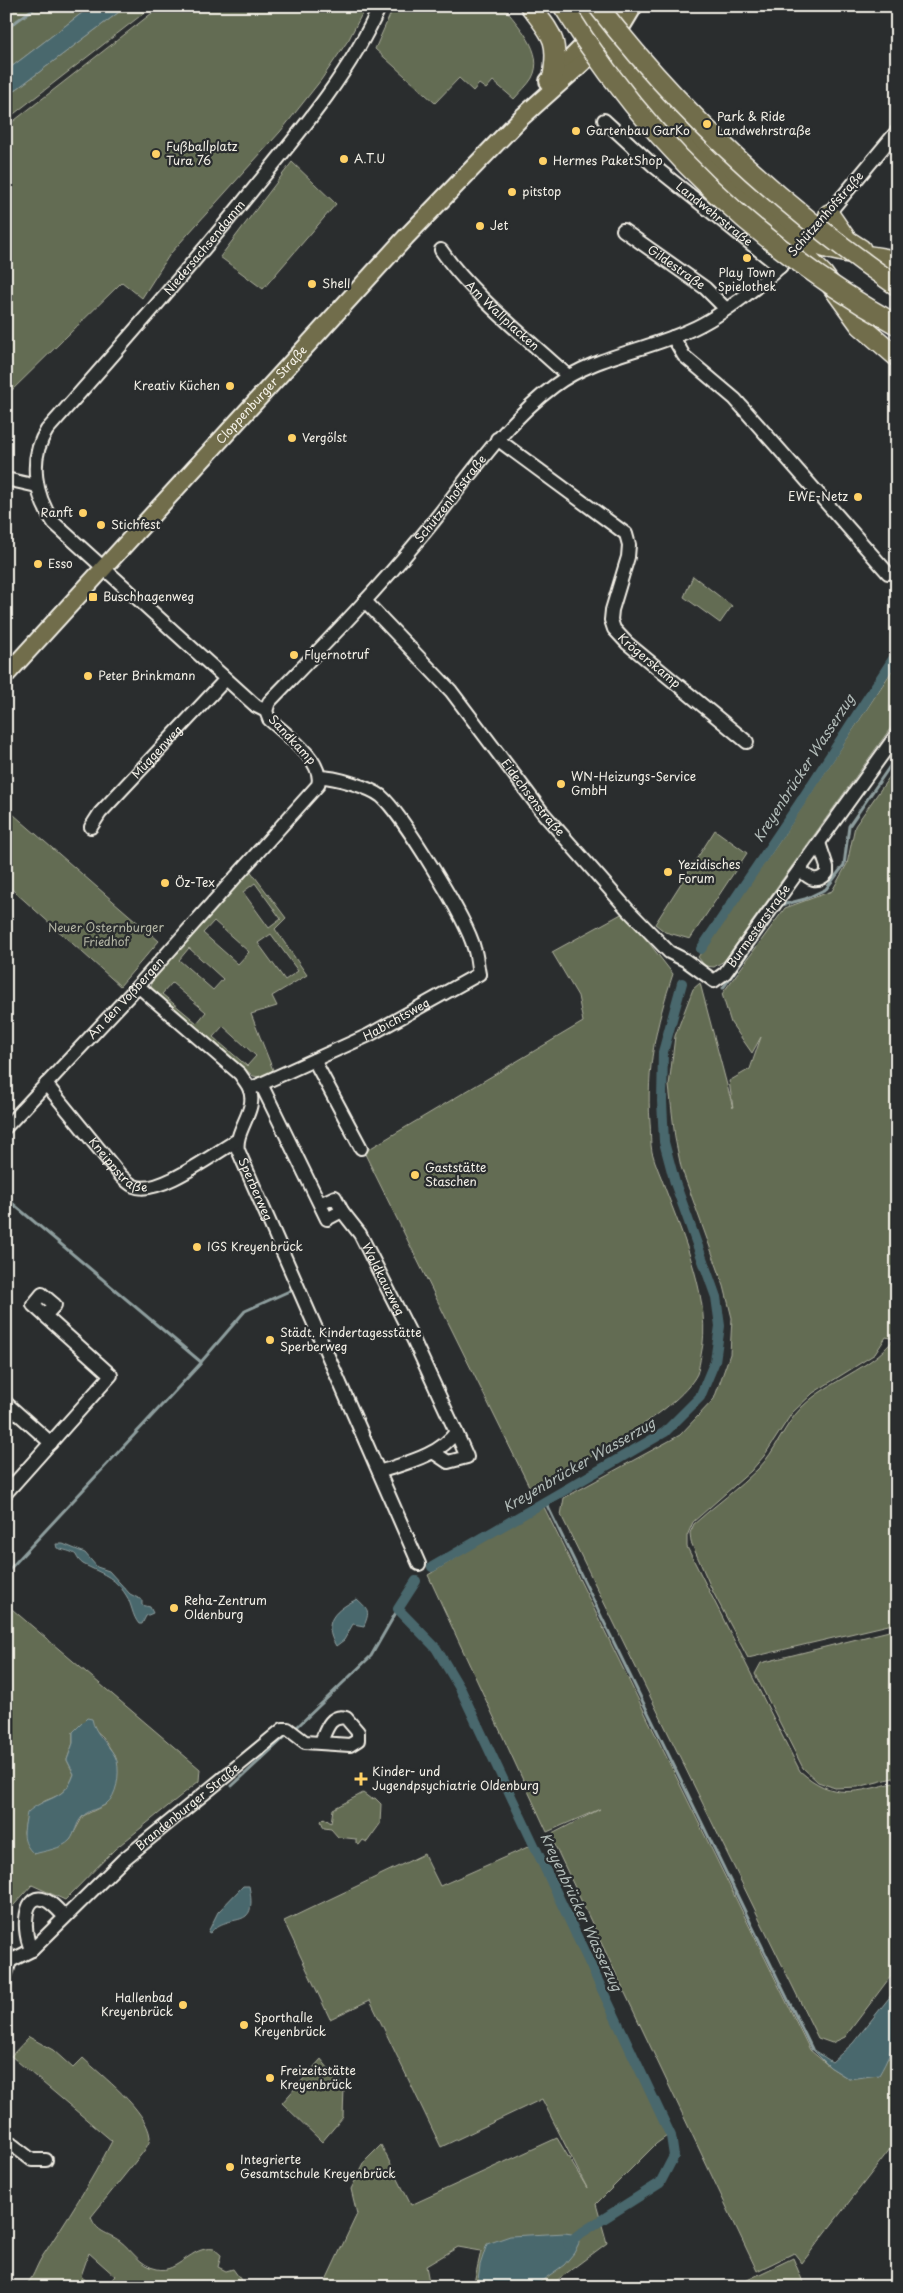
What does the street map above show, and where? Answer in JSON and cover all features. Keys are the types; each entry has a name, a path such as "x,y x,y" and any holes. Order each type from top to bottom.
{"highway":[{"path":"530,6 555,43 556,58 553,76"},
{"path":"551,6 599,39"},
{"path":"563,6 602,66 660,138 727,206 795,260 857,302 897,325"},
{"path":"588,6 599,39"},
{"path":"598,6 661,82 753,174 845,250 897,286"},
{"path":"828,214 852,244 873,255"},
{"path":"802,244 873,255 897,261"},
{"path":"802,244 860,325 897,357"}],"main road":[{"name":"Cloppenburger Straße","path":"6,675 199,466 392,252 599,39 622,6"},
{"name":"Cloppenburger Straße","path":"521,118 539,91 553,76 599,39 622,26 634,6"},
{"path":"599,39 659,118 706,169 802,244"}],"street":[{"name":"Niedersachsendamm","path":"37,486 37,457 42,438 47,430 193,263 290,144 328,94 372,24 380,6"},
{"name":"Landwehrstraße","path":"604,120 655,167 780,267"},
{"name":"Schützenhofstraße","path":"266,711 269,702 365,601 433,522 497,440 521,414 568,376 603,360 673,337 706,322 726,308 780,267 828,214 897,132"},
{"name":"Gildestraße","path":"623,230 705,288 726,308"},
{"name":"Am Wallplacken","path":"441,250 451,266 568,376"},
{"path":"673,337 684,356 735,399 888,573"},
{"name":"Krögerskamp","path":"497,440 626,534 629,545 628,557 612,610 614,629 627,644 747,742"},
{"path":"6,479 37,486 40,498 54,523 103,568"},
{"name":"Sandkamp","path":"103,568 256,706 266,711 269,719 314,761 320,777 328,777 374,792 387,803 413,839 457,910 474,947 479,974"},
{"name":"Eidechsenstraße","path":"365,601 451,691 543,813 628,910 669,952 685,960 714,981"},
{"name":"Müggenweg","path":"91,827 100,813 226,679"},
{"name":"Burmesterstraße","path":"714,981 725,972 801,870 897,734"},
{"name":"An den Voßbergen","path":"6,1127 138,986 313,792 318,785 320,777"},
{"path":"801,870 808,878 816,880 822,879 827,874 827,867 819,843"},
{"name":"Habichtsweg","path":"256,1087 368,1035 479,974"},
{"path":"138,986 256,1087"},
{"path":"314,1060 361,1148"},
{"name":"Kneippstraße","path":"46,1084 121,1176 134,1186 151,1187 168,1182 236,1141"},
{"name":"Sperberweg","path":"256,1087 247,1119 236,1141 238,1150 419,1564"},
{"name":"Waldkauzweg","path":"256,1087 327,1219 342,1211 360,1234 413,1339 467,1457 448,1462 433,1452"},
{"path":"6,1493 112,1375 45,1316"},
{"path":"6,1403 51,1443"},
{"path":"379,1472 433,1452 456,1432"},
{"name":"Brandenburger Straße","path":"6,1974 8,1956 32,1950 64,1916 124,1860 283,1730 288,1728 305,1742 321,1742"},
{"path":"32,1950 28,1944 25,1922 27,1910 31,1904 37,1900 50,1902 64,1916"},
{"path":"6,2140 32,2160 46,2160"}],"green space":[{"path":"6,6 91,6 6,71"},
{"path":"127,6 153,6 6,120 6,97"},
{"path":"161,6 366,6 349,39 321,80 280,132 170,254 142,298 122,282 6,396 6,127"},
{"path":"394,6 503,6 522,30 533,49 535,68 532,78 514,99 493,81 486,89 479,84 473,91 459,78 435,103 375,49"},
{"path":"292,162 336,204 263,289 220,257"},
{"path":"693,576 732,606 720,623 684,597"},
{"path":"897,663 897,719 724,961 714,967 705,966 698,957 777,845"},
{"path":"897,766 897,1623 748,1658 713,1592 691,1542 690,1533 694,1524 758,1469 802,1407 824,1389 873,1359 894,1339 886,1337 875,1354 813,1393 792,1413 764,1456 751,1471 693,1522 687,1536 687,1547 800,1771 823,1787 846,1792 870,1789 897,1782 897,1968 845,2037 832,2043 818,2038 561,1515 564,1498 680,1435 714,1399 730,1354 732,1318 724,1286 681,1167 675,1138 669,1086 675,1036 693,989 700,983 733,1108 729,1081 750,1069 761,1037 752,1053 731,1023 722,994 785,908 832,891 847,864 855,826"},
{"name":"Neuer Osternburger Friedhof","path":"6,808 159,941 120,986 6,884"},
{"path":"715,830 747,853 690,939 665,932 655,924"},
{"path":"249,869 286,918 275,929 307,975 272,996 277,1006 251,1014 273,1070 261,1077 253,1076 151,987 152,979","holes":["255,883 281,919 269,928 243,892","214,921 249,952 238,964 203,933","271,934 298,971 285,980 258,943","189,948 223,979 213,990 179,960","172,983 206,1012 197,1023 162,994","223,1026 256,1056 247,1066 213,1037"]},
{"path":"625,912 673,974 657,1029 651,1065 649,1103 651,1145 655,1161 687,1248 700,1292 704,1335 701,1355 697,1374 686,1390 668,1406 596,1454 531,1490 364,1152 583,1022 578,996 552,952"},
{"path":"543,1505 810,2050 830,2067 849,2079 889,2058 897,2030 897,2140 802,2263 794,2253 757,2271 550,1835 600,1809 547,1832 428,1575"},
{"path":"6,1604 200,1769 199,1781 115,1849 65,1900 32,1885 6,1914","holes":["93,1728 103,1737 116,1758 105,1805 83,1816 70,1840 34,1854 24,1833 26,1819 41,1803 60,1794 70,1784 74,1774 67,1760 73,1743 73,1732"]},
{"path":"897,1629 897,1777 858,1787 835,1788 818,1782 803,1768 755,1674 761,1663"},
{"path":"363,1793 371,1799 375,1798 381,1804 380,1824 367,1842 363,1840 359,1845 356,1843 356,1839 338,1837 331,1829 324,1828 321,1821 324,1818 331,1823 333,1809"},
{"path":"530,1846 667,2136 656,2144 596,2204 607,2243 548,2287 473,2287 481,2251 458,2247 426,2266 430,2287 325,2287 327,2278 357,2214 351,2189 365,2161 381,2145 411,2205 557,2138 587,2188 542,2099 441,2147 370,2000 330,2019 284,1921 424,1854 440,1886"},
{"path":"29,2037 53,2050 73,2068 83,2058 122,2094 141,2116 147,2127 150,2137 148,2144 91,2217 96,2226 120,2241 146,2265 157,2269 172,2267 198,2251 214,2249 221,2255 218,2267 226,2271 233,2269 246,2287 105,2287 115,2276 89,2253 81,2276 93,2287 24,2287 87,2186 112,2141 11,2056"},
{"path":"321,2059 344,2088 343,2117 322,2142 282,2103"},
{"path":"793,2258 805,2287 737,2287 739,2284"}],"water":[{"path":"91,6 127,6 6,97 6,71"},
{"path":"56,1544 63,1544 85,1553 97,1567 109,1571 130,1594 142,1600 142,1605 150,1607 153,1613 146,1616 142,1624 139,1624 128,1599 117,1584 107,1576 83,1564 76,1555 57,1548"},
{"path":"357,1599 364,1606 368,1614 364,1626 353,1624 344,1640 336,1646 330,1630 333,1617 343,1607"},
{"path":"87,1718 92,1719 93,1725 117,1761 118,1778 113,1796 106,1804 82,1817 72,1838 67,1843 58,1848 34,1854 27,1845 24,1835 27,1813 60,1794 70,1783 74,1774 67,1760 73,1743 73,1732"},
{"path":"243,1886 249,1886 251,1901 250,1910 246,1916 218,1926 210,1933 208,1932 218,1912"},
{"path":"897,1988 897,2012 893,2044 879,2075 849,2079 830,2067 812,2049 832,2062 853,2043"},
{"path":"565,2233 578,2235 579,2243 574,2253 564,2265 533,2287 477,2287 480,2265 487,2244 510,2236"}],"waterway":[{"path":"6,29 37,6"},
{"name":"Kreyenbrücker Wasserzug","path":"701,949 799,804 897,653"},
{"path":"723,988 782,905 805,899 826,889 844,865 849,826 897,756"},
{"name":"Kreyenbrücker Wasserzug","path":"432,1567 665,1432 700,1397 715,1361 720,1326 716,1297 675,1183 664,1142 662,1101 663,1052 682,983"},
{"path":"6,1198 201,1362 245,1311 296,1288"},
{"path":"6,1573 201,1363"},
{"path":"545,1501 812,2049"},
{"name":"Kreyenbrücker Wasserzug","path":"416,1581 398,1609 436,1648 461,1690 671,2136 674,2156 660,2183 578,2235 568,2244"},
{"path":"297,1727 371,1656 398,1609"},
{"path":"232,1786 285,1737"}],"place":[{"name":"Park & Ride Landwehrstraße","path":"707,124"},
{"name":"Gartenbau GarKo","path":"576,131"},
{"name":"Fußballplatz Tura 76","path":"156,154"},
{"name":"A.T.U","path":"344,159"},
{"name":"Hermes PaketShop","path":"543,161"},
{"name":"pitstop","path":"512,192"},
{"name":"Jet","path":"480,226"},
{"name":"Play Town Spielothek","path":"747,258"},
{"name":"Shell","path":"312,284"},
{"name":"Kreativ Küchen","path":"230,386"},
{"name":"Vergölst","path":"292,438"},
{"name":"EWE-Netz","path":"858,497"},
{"name":"Ranft","path":"83,513"},
{"name":"Stichfest","path":"101,525"},
{"name":"Esso","path":"38,564"},
{"name":"Buschhagenweg","path":"93,597"},
{"name":"Flyernotruf","path":"294,655"},
{"name":"Peter Brinkmann","path":"88,676"},
{"name":"WN-Heizungs-Service GmbH","path":"561,784"},
{"name":"Yezidisches Forum","path":"668,872"},
{"name":"Öz-Tex","path":"165,883"},
{"name":"Gaststätte Staschen","path":"415,1175"},
{"name":"IGS Kreyenbrück","path":"197,1247"},
{"name":"Städt. Kindertagesstätte Sperberweg","path":"270,1340"},
{"name":"Reha-Zentrum Oldenburg","path":"174,1608"},
{"name":"Kinder- und Jugendpsychiatrie Oldenburg","path":"361,1779"},
{"name":"Hallenbad Kreyenbrück","path":"183,2005"},
{"name":"Sporthalle Kreyenbrück","path":"244,2025"},
{"name":"Freizeitstätte Kreyenbrück","path":"270,2078"},
{"name":"Integrierte Gesamtschule Kreyenbrück","path":"230,2167"}]}
